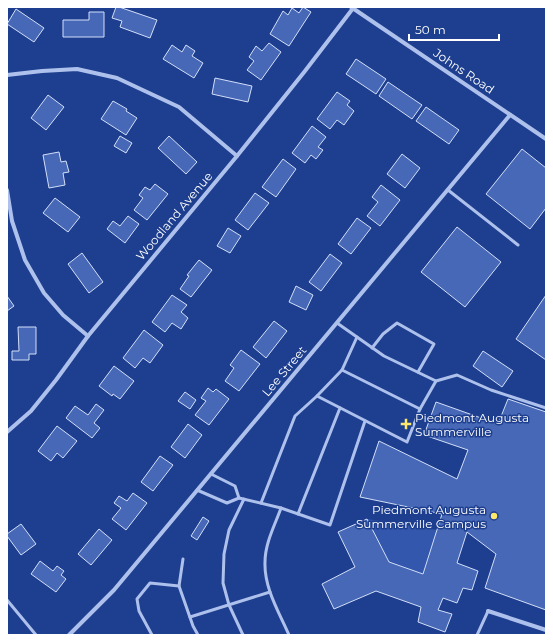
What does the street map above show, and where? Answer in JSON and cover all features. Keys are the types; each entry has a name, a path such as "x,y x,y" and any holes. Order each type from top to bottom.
{"street":[{"name":"Johns Road","path":"352,8 546,139"},
{"name":"Woodland Avenue","path":"7,432 31,411 88,336 237,156 305,71 352,8"},
{"path":"7,75 77,69 117,78 179,107 237,156"},
{"name":"Lee Street","path":"68,635 114,590 510,115"},
{"path":"7,190 12,221 25,260 44,293 63,315 88,336"},
{"path":"488,611 546,630"}],"lane":[{"path":"448,190 518,245"},
{"path":"337,323 384,356 436,381 456,375 491,390 546,408"},
{"path":"372,348 383,334 397,323 434,344 418,372"},
{"path":"261,503 296,416 342,370 357,337"},
{"path":"342,370 420,409"},
{"path":"317,396 407,442 420,409 436,381"},
{"path":"298,514 340,408"},
{"path":"197,490 228,503 239,498 244,499 280,508 330,525 365,421"},
{"path":"211,474 235,486 239,498"},
{"path":"243,635 229,605 223,583 224,554 230,530 244,499"},
{"path":"280,508 264,561 270,592 290,635"},
{"path":"183,559 179,586 198,635"},
{"path":"152,635 139,611 137,599 150,583 179,586"},
{"path":"190,617 270,592"},
{"path":"7,600 36,635"},
{"path":"477,635 488,611"}],"shaded area":[{"path":"367,519 437,530 423,574 389,562"}],"building":[{"path":"116,7 157,20 150,38 120,27 122,21 112,18"},
{"path":"303,7 311,12 289,46 270,34 283,11 288,15 292,8 299,13"},
{"path":"16,9 44,28 34,42 7,24"},
{"path":"89,12 104,12 104,37 63,37 63,20 89,20"},
{"path":"269,43 281,52 261,80 247,70 254,61 249,57 256,46 262,51"},
{"path":"172,45 182,52 186,45 195,51 192,56 203,63 194,78 163,59"},
{"path":"356,59 386,79 376,94 346,74"},
{"path":"215,78 252,86 248,102 212,94"},
{"path":"388,82 422,105 412,119 379,96"},
{"path":"337,92 350,101 347,105 354,111 344,125 337,120 330,129 317,119"},
{"path":"48,95 64,107 46,130 31,118"},
{"path":"113,101 127,109 126,111 137,118 126,135 101,119"},
{"path":"426,107 459,130 449,144 416,121"},
{"path":"312,126 326,137 318,147 323,150 316,159 311,155 305,163 292,153"},
{"path":"120,136 132,143 126,153 114,146"},
{"path":"169,136 197,162 186,174 158,148"},
{"path":"522,149 546,168 546,208 530,229 486,194"},
{"path":"59,152 61,162 66,161 69,172 63,173 65,185 49,188 43,155"},
{"path":"402,154 420,168 405,188 387,174"},
{"path":"283,159 296,169 276,197 262,187"},
{"path":"155,184 168,194 147,220 134,210 143,198 139,195 145,187 150,190"},
{"path":"381,185 400,200 380,226 367,216 378,202 372,197"},
{"path":"255,193 269,203 248,230 235,220"},
{"path":"55,198 80,217 68,232 43,213"},
{"path":"128,216 139,224 125,243 107,229 113,221 120,226"},
{"path":"357,218 371,228 351,254 338,244"},
{"path":"457,227 501,262 465,307 421,272"},
{"path":"228,228 241,236 230,253 217,246"},
{"path":"82,253 103,282 89,293 68,264"},
{"path":"330,254 342,263 321,291 309,282"},
{"path":"199,260 212,270 191,297 180,289 189,276 187,275"},
{"path":"296,286 313,295 306,310 289,302"},
{"path":"172,295 187,305 181,312 188,318 181,329 172,323 165,332 152,322"},
{"path":"546,295 546,360 516,339"},
{"path":"7,296 14,306 7,311"},
{"path":"274,321 287,331 266,358 253,347"},
{"path":"18,327 36,327 36,354 29,354 29,360 12,360 12,351 19,351"},
{"path":"144,330 163,345 150,363 143,358 135,368 123,358"},
{"path":"241,350 260,364 239,391 225,381 234,368 230,365"},
{"path":"483,351 513,371 502,387 473,366"},
{"path":"114,366 134,381 120,399 113,394 112,396 99,386"},
{"path":"208,388 213,392 216,389 229,399 209,425 195,415 206,401 201,398"},
{"path":"185,392 196,400 190,409 178,401"},
{"name":"Piedmont Augusta Summerville Campus","path":"508,399 546,412 546,610 485,588 496,554 467,532 457,563 478,571 472,590 463,588 457,603 443,598 438,610 452,614 445,632 418,622 421,607 376,591 334,609 322,584 355,567 338,532 367,519 389,562 423,574 442,514 360,497 379,441 457,479 468,450 424,435 436,402 498,424"},
{"path":"96,404 104,410 94,423 100,428 92,438 66,418 75,406 88,415"},
{"path":"188,424 202,435 185,458 171,447"},
{"path":"57,426 77,441 63,458 57,453 51,461 38,451"},
{"path":"160,456 173,465 153,491 141,482"},
{"path":"133,493 147,503 126,530 112,519 121,508 114,503 119,496 127,501"},
{"path":"203,517 209,521 197,540 191,536"},
{"path":"21,524 36,544 21,555 7,534"},
{"path":"99,529 112,540 91,565 78,554"},
{"path":"40,561 53,571 57,566 64,571 61,575 66,579 56,592 31,574"}],"place":[{"name":"Piedmont Augusta Summerville","path":"406,424"},
{"name":"Piedmont Augusta Summerville Campus","path":"494,516"}]}
